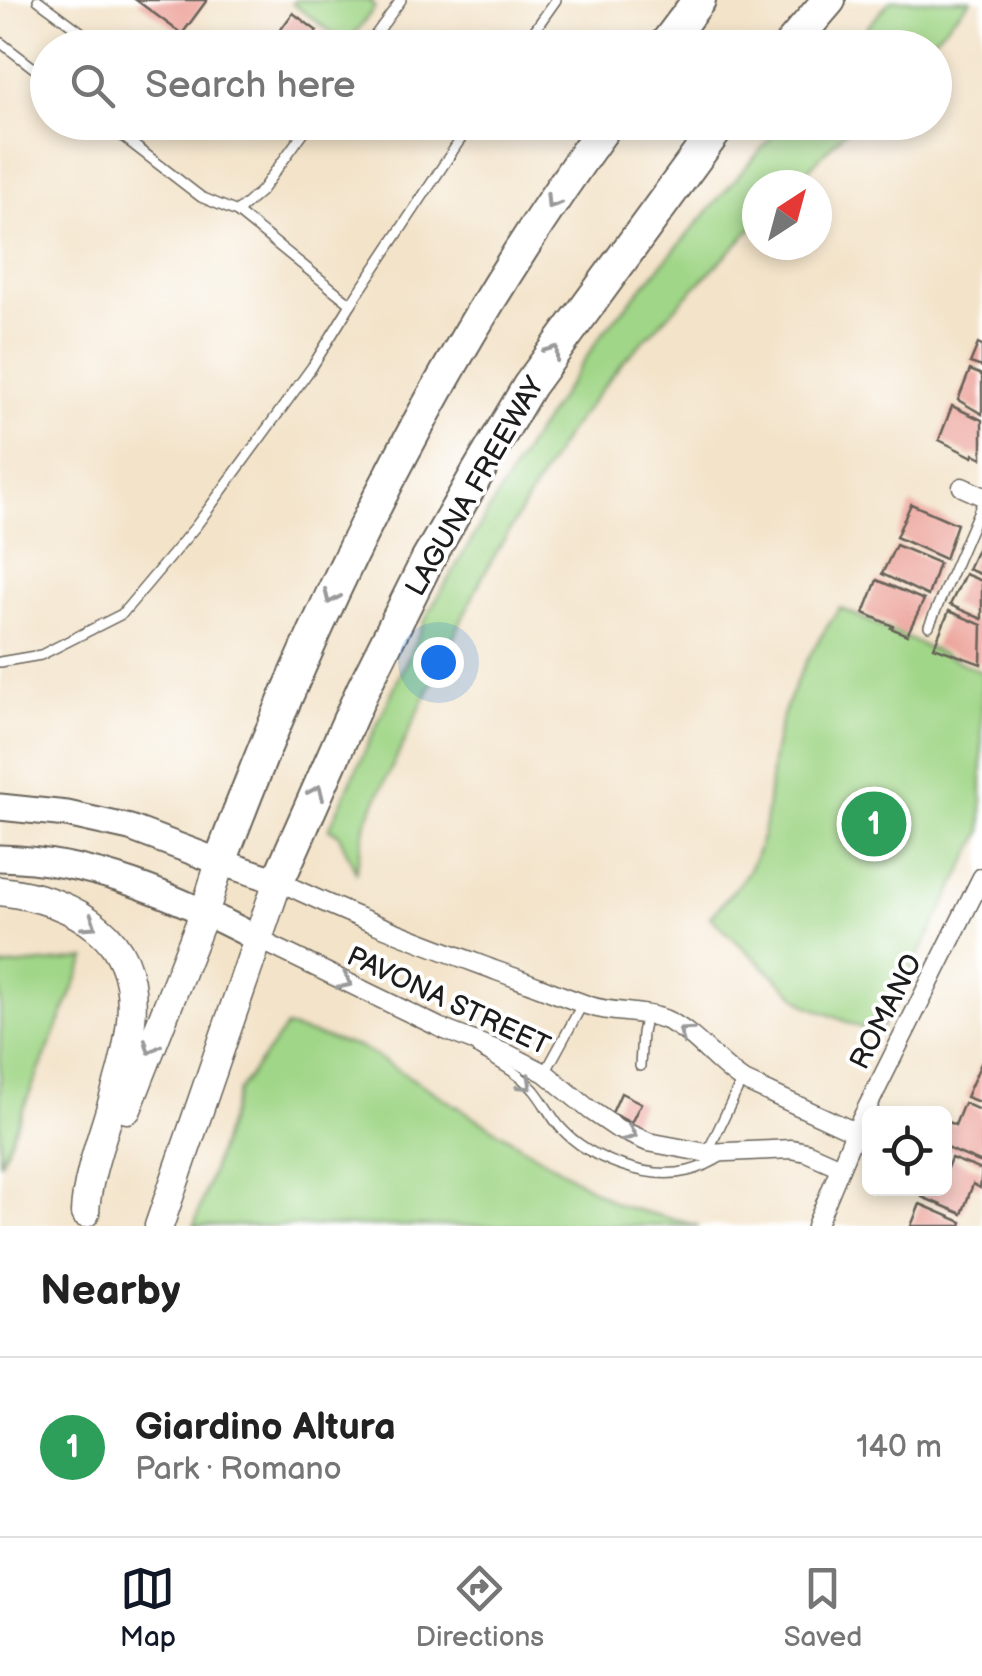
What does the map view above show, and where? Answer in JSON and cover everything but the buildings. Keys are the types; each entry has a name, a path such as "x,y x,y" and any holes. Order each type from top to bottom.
{"highway":[{"path":"677,30 699,0"},
{"path":"804,30 830,0"},
{"path":"220,862 336,582 425,409 556,194 595,140"},
{"name":"LAGUNA FREEWAY","path":"278,882 363,689 427,561 478,472 528,386 709,140"}],"main road":[{"path":"0,806 66,814 130,828 278,882 158,1226"},
{"path":"0,858 52,863 108,875 205,911 258,939"},
{"path":"83,1220 205,911 220,862"},
{"path":"0,890 46,901 88,920 118,948 130,977 132,1006 127,1044 89,1180 83,1220"}],"street":[{"path":"962,487 982,496"},
{"name":"ROMANO","path":"816,1226 855,1132 982,877"},
{"name":"PAVONA STREET","path":"278,882 398,935 583,1004 665,1020 700,1043 726,1070 742,1080 855,1132"},
{"name":"PAVONA STREET","path":"258,939 445,1030 545,1073 618,1129 648,1142 727,1154 792,1149 840,1166"}],"lane":[{"path":"38,0 79,30"},
{"path":"379,30 401,0"},
{"path":"535,30 556,0"},
{"path":"0,42 30,65"},
{"path":"127,140 201,197 237,212 351,304"},
{"path":"237,212 261,191 299,140"},
{"path":"0,662 41,655 122,614 208,510 312,367 460,140"},
{"path":"929,626 982,503"},
{"path":"545,1073 583,1004"},
{"path":"640,1066 646,1014"},
{"path":"445,1030 509,1069 533,1089 562,1129 593,1153 621,1166 685,1172 727,1154"},
{"path":"707,1153 742,1080"}],"green space":[{"path":"373,0 375,7 358,30 328,30 292,3"},
{"path":"891,0 971,0 942,30 865,30"},
{"path":"769,140 837,140 808,170 743,170"},
{"path":"742,172 742,239 622,363 567,433 483,575 366,822 356,872 338,833 329,829 429,612 526,448 602,334"},
{"path":"840,608 982,672 982,832 878,1035 806,1005 710,917 741,882 756,855 783,716 807,660"},
{"path":"86,959 0,1164 0,967"},
{"path":"286,1027 362,1048 618,1205 699,1226 194,1226 238,1091"}],"place":[{"name":"Giardino Altura","path":"874,824"}]}
